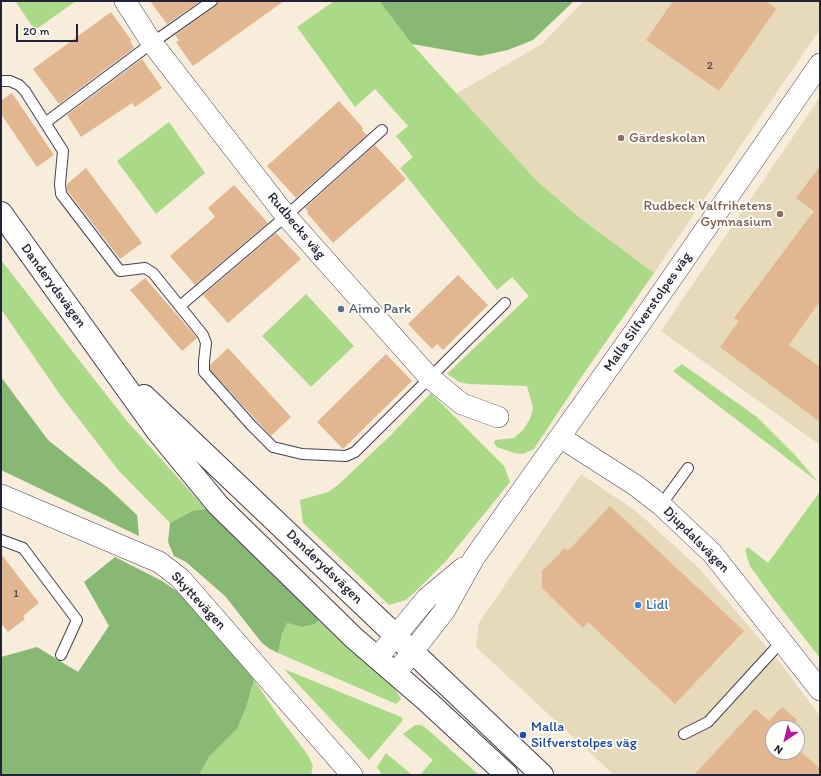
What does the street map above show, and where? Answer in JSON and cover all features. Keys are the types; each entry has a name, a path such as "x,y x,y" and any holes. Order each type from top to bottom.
{"main road":[{"name":"Danderydsvägen","path":"1,213 158,432 218,504 378,658 507,775"},
{"name":"Danderydsvägen","path":"106,359 542,775"}],"street":[{"name":"Rudbecks väg","path":"125,1 152,43 286,216 429,377 462,404 498,416"},
{"name":"Malla Silfverstolpes väg","path":"396,673 414,652 445,610 474,558 820,64"},
{"name":"Djupdalsvägen","path":"560,437 634,485 661,505 712,553 820,690"},
{"name":"Skyttevägen","path":"1,495 159,562 180,578 348,773"},
{"name":"Malla Silfverstolpes väg","path":"378,658 427,598 474,558"}],"lane":[{"path":"45,123 152,43 212,1"},
{"path":"1,81 10,81 19,85 24,90 63,151 60,184 61,194 120,271 145,268 153,273 203,335 206,343 204,372 252,426 273,446 302,454 346,456 355,452 505,303"},
{"path":"180,306 286,216 382,130"},
{"path":"661,505 688,468"},
{"path":"1,540 23,548 77,620 60,655"},
{"path":"684,734 708,722 782,641"}],"shaded area":[{"name":"Gärdeskolan","path":"584,1 820,1 820,29 654,273 580,218 538,182 456,94 542,44"},
{"name":"Rudbeck Valfrihetens Gymnasium","path":"820,97 820,445 661,331"},
{"path":"581,474 637,512 700,569 781,664 820,716 820,775 614,775 476,647 479,623"}],"green space":[{"path":"15,1 76,1 35,30"},
{"path":"334,1 379,1 412,44 538,182 580,218 654,273 582,376 534,449 523,454 514,453 497,447 494,443 495,440 514,438 523,430 530,419 533,408 527,386 469,384 459,382 447,374 529,296 512,277 497,290 400,168 413,157 396,136 408,126 375,89 355,107 297,27"},
{"path":"379,1 574,1 533,40 508,50 480,56 412,44"},
{"path":"169,122 205,173 156,214 117,161"},
{"path":"1,260 126,420 206,509 192,511 170,523 119,471 61,396 1,309"},
{"path":"306,294 354,346 311,387 262,336"},
{"path":"682,364 757,417 794,454 818,482 673,371"},
{"path":"1,377 48,440 107,487 137,515 139,536 1,470"},
{"path":"431,393 504,466 510,482 446,561 406,600 389,605 303,523 300,500 328,492 338,485 389,437"},
{"path":"819,493 820,658 750,566 745,550 748,547 768,563"},
{"path":"206,509 235,535 319,620 315,624 302,627 287,623 282,634 278,653 262,643 225,596 186,562 174,556 168,542 170,523 192,511"},
{"path":"115,557 162,581 181,594 199,612 254,680 246,708 237,729 209,757 199,775 1,775 1,657 37,647 78,672 109,626 84,582"},
{"path":"319,620 393,686 401,699 396,704 278,653 282,634 287,623 302,627 315,624"},
{"path":"284,669 401,717 403,720 369,760"},
{"path":"254,680 277,714 308,755 313,766 311,775 199,775 209,757 237,729 246,708"},
{"path":"415,725 421,725 427,729 479,775 420,775 433,760 403,734"},
{"path":"386,753 412,775 382,775 377,767"}],"building":[{"path":"150,1 201,1 167,24"},
{"path":"218,1 284,1 193,66 176,42 179,40 175,35 216,6"},
{"path":"673,1 766,1 776,9 719,91 646,40"},
{"path":"111,12 131,40 130,41 134,48 59,104 33,69"},
{"path":"142,59 162,88 135,107 132,103 81,137 67,115"},
{"path":"12,93 54,155 37,167 1,114 1,101"},
{"path":"339,101 363,128 362,130 367,135 296,198 267,166"},
{"path":"375,145 406,179 333,243 307,213 308,211 305,208"},
{"name":"Rudbeck Valfrihetens Gymnasium","path":"820,166 820,301 789,345 820,367 820,422 720,347 739,321 734,318 814,211 796,198"},
{"path":"86,168 142,243 120,259 67,190 67,184"},
{"path":"234,185 268,223 195,285 170,256 215,217 208,208"},
{"path":"276,233 301,259 228,323 203,295"},
{"path":"458,275 488,305 443,350 437,344 432,349 408,324"},
{"path":"145,278 197,338 182,351 130,290"},
{"path":"228,348 291,417 271,436 210,370 210,365"},
{"path":"386,354 412,381 343,449 317,422"},
{"name":"Lidl","path":"610,506 744,631 675,704 588,622 583,628 542,588 542,571 565,548 568,551"},
{"path":"1,554 39,603 23,616 25,619 8,632 1,623"},
{"path":"782,707 797,720 770,720"},
{"path":"755,709 768,720 765,720 765,760 805,760 805,755 820,769 820,775 694,775"}],"place":[{"name":"Gärdeskolan","path":"621,138"},
{"name":"Rudbeck Valfrihetens Gymnasium","path":"780,214"},
{"name":"Aimo Park","path":"341,309"},
{"name":"Lidl","path":"638,605"},
{"name":"Malla Silfverstolpes väg","path":"523,735"}]}
